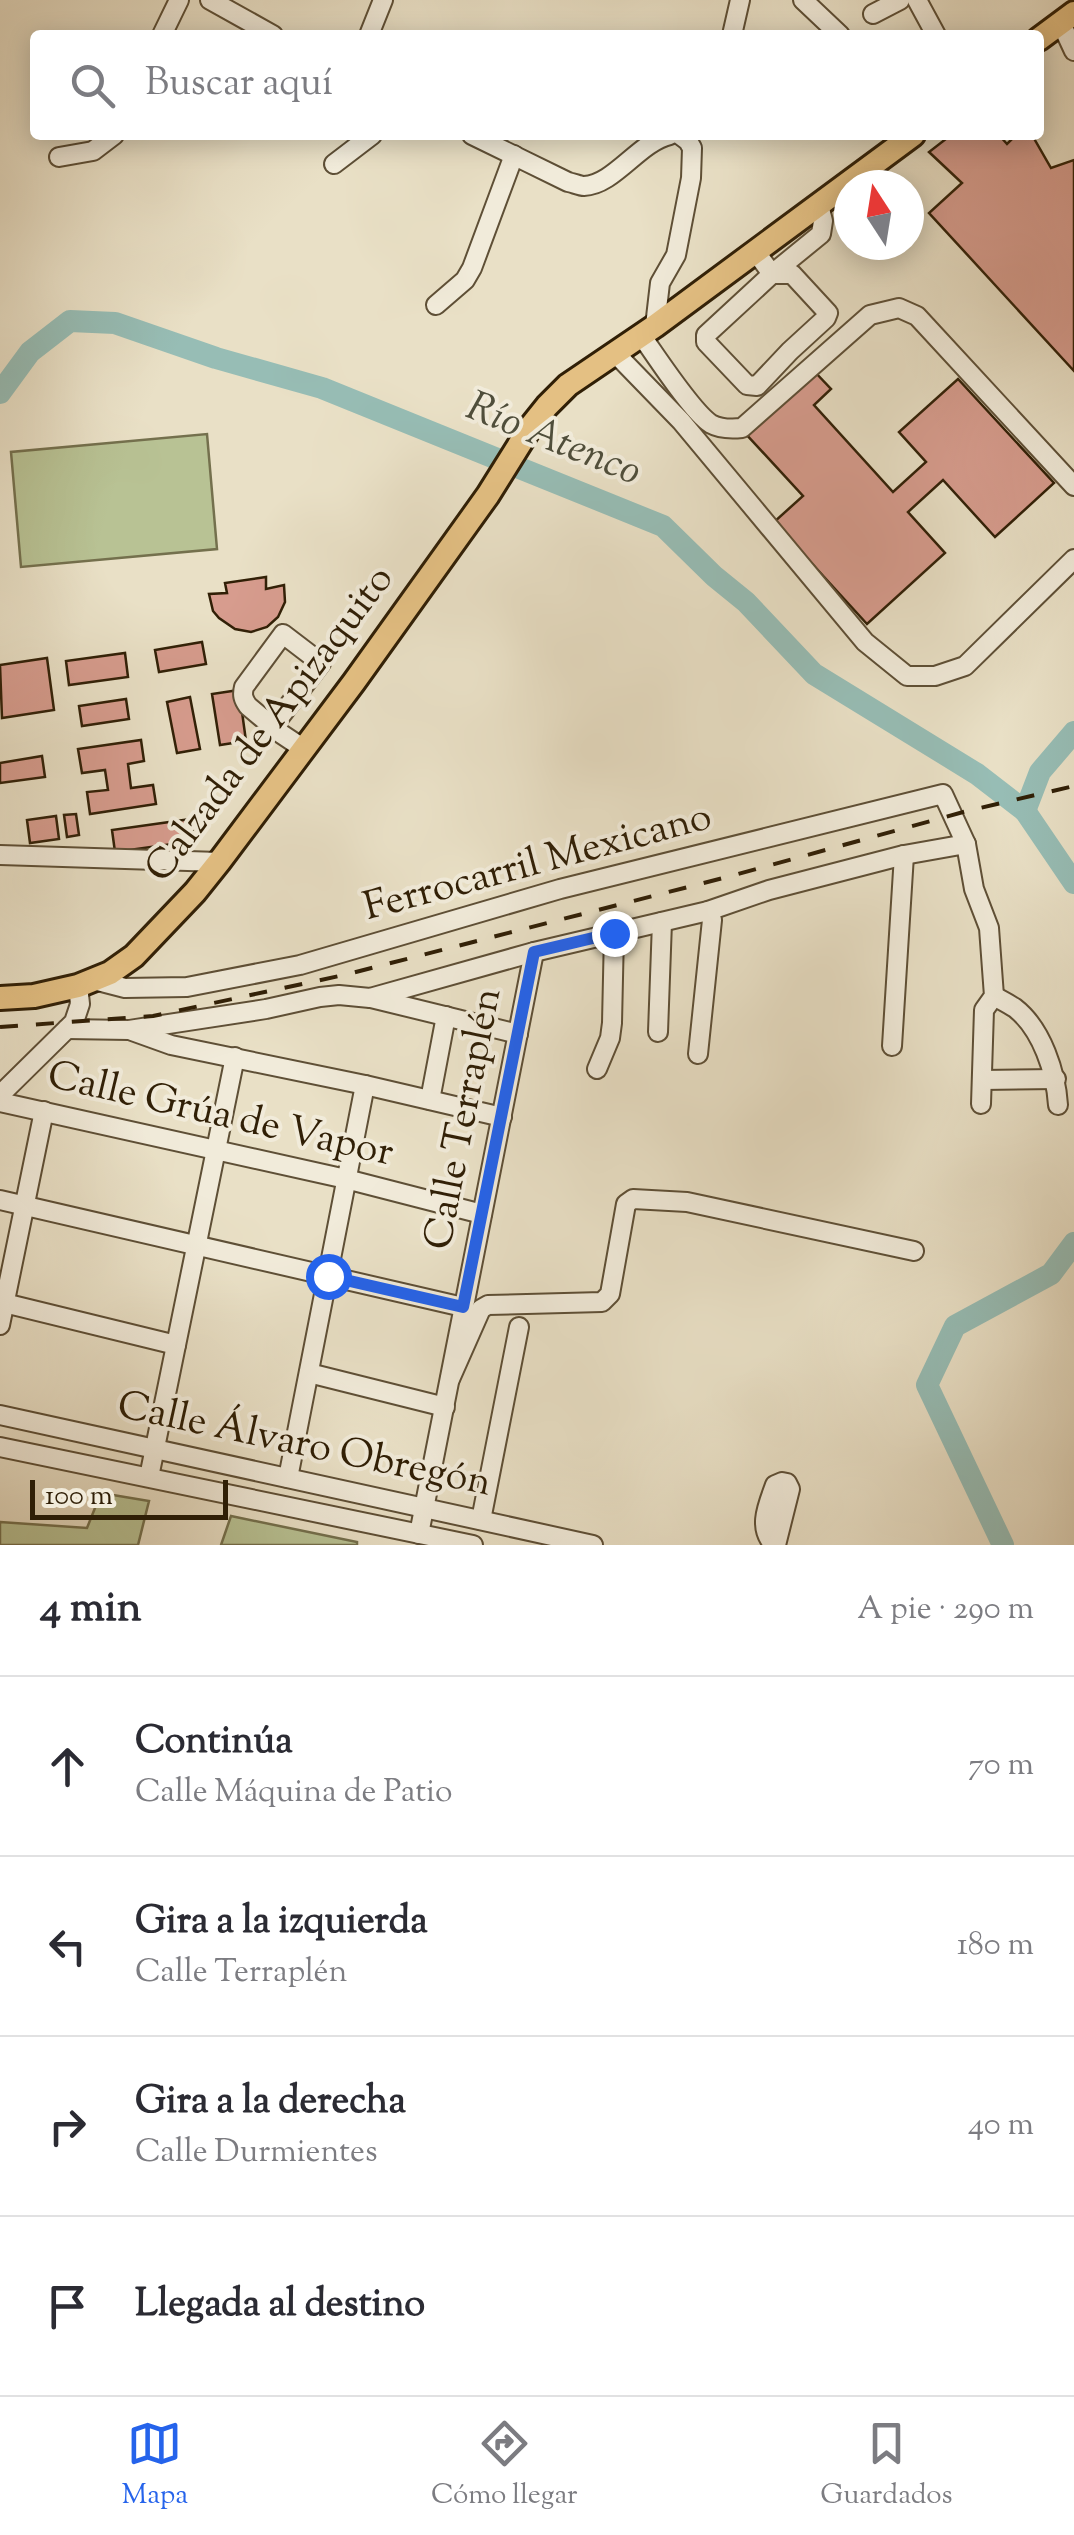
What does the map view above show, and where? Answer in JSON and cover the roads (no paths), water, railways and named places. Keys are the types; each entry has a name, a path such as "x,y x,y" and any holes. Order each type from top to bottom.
{"main road":[{"path":"1044,35 1067,18"},
{"name":"Calzada de Apizaquito","path":"0,998 34,996 86,983 123,966 134,956 195,892 304,749 488,496 547,406 568,385 906,140"}],"street":[{"path":"164,30 179,0"},
{"path":"210,0 263,30"},
{"path":"371,30 383,0"},
{"path":"733,30 740,0"},
{"path":"804,0 835,30"},
{"path":"873,14 900,0"},
{"path":"917,0 933,30"},
{"path":"1067,18 1074,51"},
{"path":"59,156 93,152 108,140"},
{"path":"334,164 365,140"},
{"path":"482,140 568,182 585,186 611,174 651,140"},
{"path":"689,140 691,178 685,213 676,254 660,284 648,330 696,410 710,423 742,428 870,315 900,308 917,316 1074,486"},
{"path":"436,305 465,280 472,268 514,156"},
{"path":"772,274 792,274 828,313 752,387 746,385 706,338 772,274 821,234 824,221 819,205"},
{"path":"755,252 772,274"},
{"path":"615,353 681,421 865,642 907,676 935,676 965,666 1074,560"},
{"path":"272,726 321,662 283,634 242,692 248,706 272,726 304,749"},
{"name":"Ferrocarril Mexicano","path":"86,983 125,988 187,987 300,965 560,889 936,794 947,798 966,844"},
{"path":"370,998 534,952 708,911 769,890 904,855 966,844 974,889 989,928 994,996 984,1010 981,1104"},
{"path":"0,855 219,862"},
{"path":"892,1046 904,855"},
{"path":"698,1054 712,920 708,911"},
{"path":"658,1032 662,922"},
{"path":"597,1069 612,1023 614,933"},
{"name":"Calle Terraplén","path":"419,1534 534,952"},
{"path":"0,1098 74,1022 86,983"},
{"path":"67,1029 128,1030 339,995 370,998 518,1034"},
{"path":"994,996 1017,1010 1045,1050 1056,1079 1058,1105"},
{"path":"430,1100 446,1016"},
{"path":"128,1030 171,1045 502,1117"},
{"path":"148,1478 235,1057"},
{"path":"982,1080 1056,1079"},
{"path":"288,1478 364,1085"},
{"name":"Calle Grúa de Vapor","path":"0,1098 482,1214"},
{"path":"0,1325 44,1111"},
{"path":"450,1379 481,1308 602,1302 610,1294 626,1204 633,1199 687,1202 914,1250"},
{"path":"0,1200 463,1307"},
{"path":"2,1302 176,1344"},
{"path":"482,1520 518,1327"},
{"path":"310,1373 445,1407"},
{"name":"Calle Álvaro Obregón","path":"0,1415 482,1520 539,1539 593,1545"},
{"name":"Calle Álvaro Obregón","path":"0,1447 473,1545"},
{"path":"775,1545 764,1531 776,1510"}],"waterway":[{"name":"Río Atenco","path":"0,393 30,352 70,321 115,323 216,358 322,388 663,526 746,602 814,674 977,774 1025,811 1074,883"},
{"path":"1025,811 1040,772 1074,732"},
{"path":"1003,1545 927,1385 955,1326 1051,1274 1074,1243"}],"railway":[{"path":"0,1027 153,1016 344,975 1074,786"}]}
